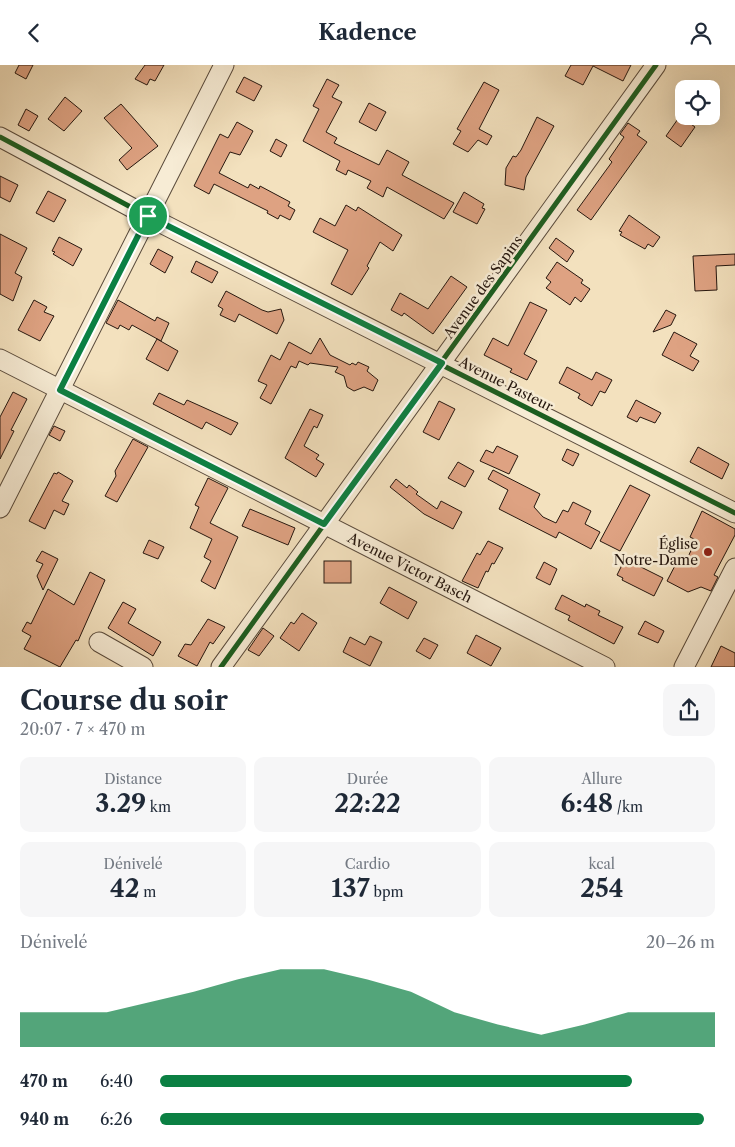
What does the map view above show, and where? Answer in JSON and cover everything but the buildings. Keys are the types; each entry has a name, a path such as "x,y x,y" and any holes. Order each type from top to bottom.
{"street":[{"path":"0,509 224,65"},
{"name":"Avenue des Sapins","path":"221,667 656,65"},
{"name":"Avenue Pasteur","path":"0,137 148,216 442,363 735,513"},
{"name":"Avenue Victor Basch","path":"0,359 605,667"},
{"path":"684,667 735,568"},
{"path":"99,642 143,667"}],"cycle path":[{"path":"221,667 656,65"},
{"path":"0,137 153,219 735,513"}],"place":[{"name":"Église Notre-Dame","path":"708,552"}],"route":[{"path":"148,216 442,363 324,524 60,390 148,216"}]}
